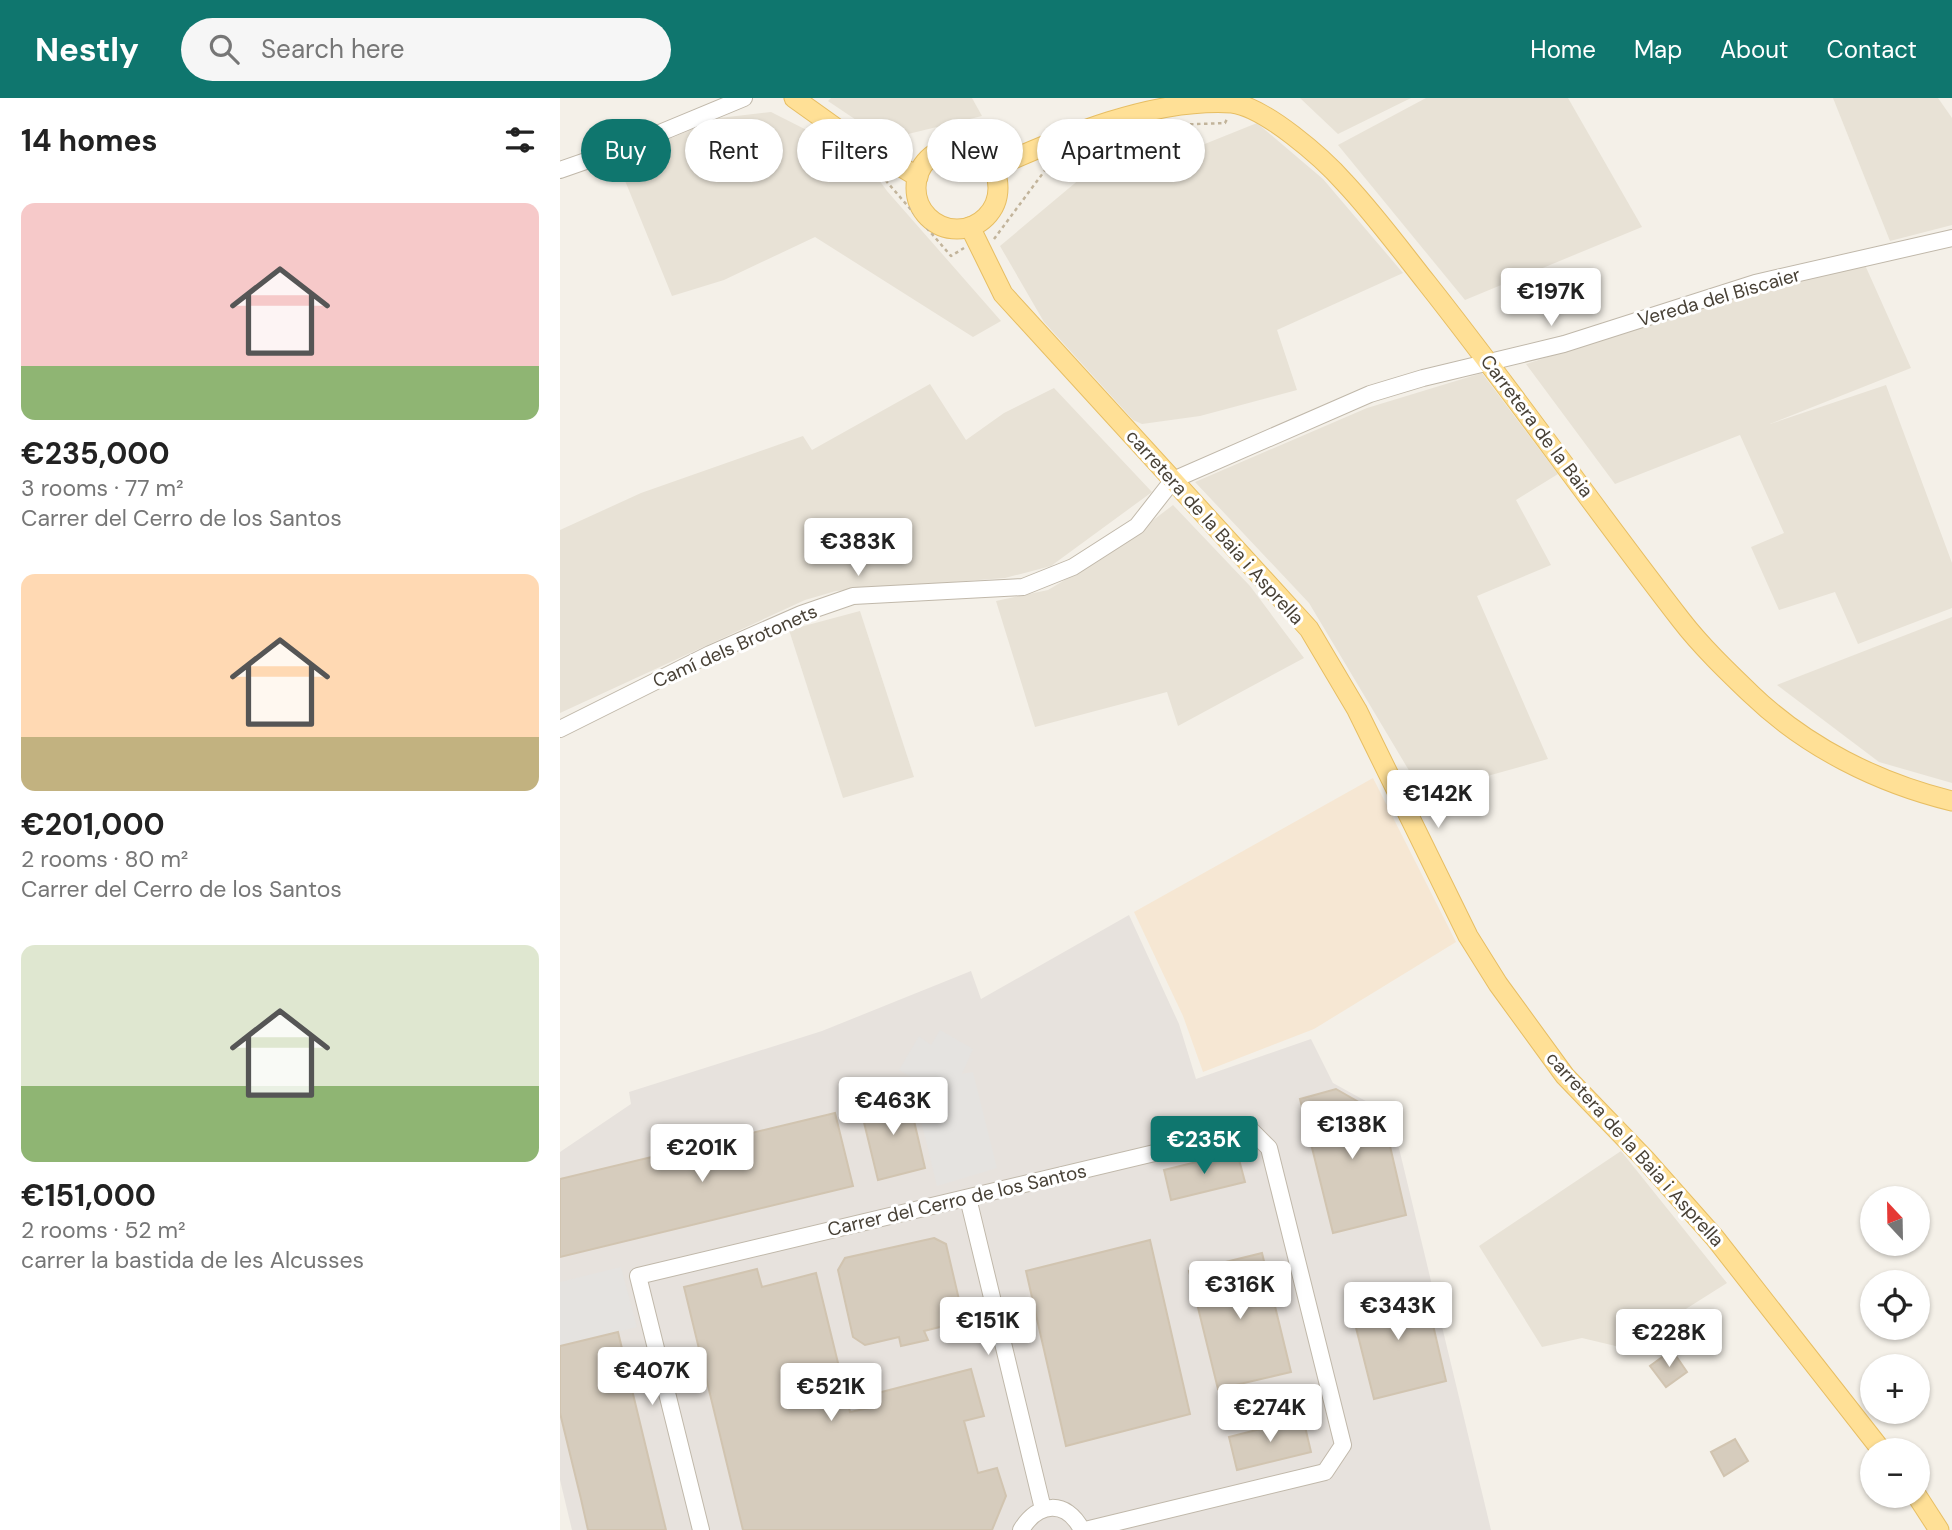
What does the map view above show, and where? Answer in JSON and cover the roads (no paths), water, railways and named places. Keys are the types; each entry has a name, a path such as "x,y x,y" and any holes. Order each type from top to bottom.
{"main road":[{"path":"794,98 836,128 918,177"},
{"path":"1023,156 1105,122 1154,109 1235,101"},
{"name":"Carretera de la Baia","path":"1235,101 1286,128 1345,182 1489,362 1683,623 1752,695 1804,737 1876,777 1952,802"},
{"path":"927,162 918,177 919,203 928,216 949,228 981,236 983,220 997,199 997,182"},
{"name":"carretera de la Baia i Asprella","path":"981,236 1003,294 1309,629 1357,710 1468,936 1565,1076 1646,1158 1715,1238 1872,1438"},
{"path":"1925,1508 1939,1530"}],"street":[{"path":"560,170 626,147 744,98"},
{"name":"Vereda del Biscaier","path":"1173,480 1370,394 1564,344 1755,283 1952,238"},
{"name":"Camí dels Brotonets","path":"560,729 716,652 801,614 853,596 1023,587 1060,572 1137,526 1173,480"},
{"name":"Carrer del Cerro de los Santos","path":"701,1530 638,1276 1251,1130 1269,1148 1343,1445 1325,1472 1084,1530"},
{"path":"968,1198 1043,1509"},
{"path":"1021,1530 1030,1516 1043,1509 1055,1508 1066,1511 1084,1530"}]}
